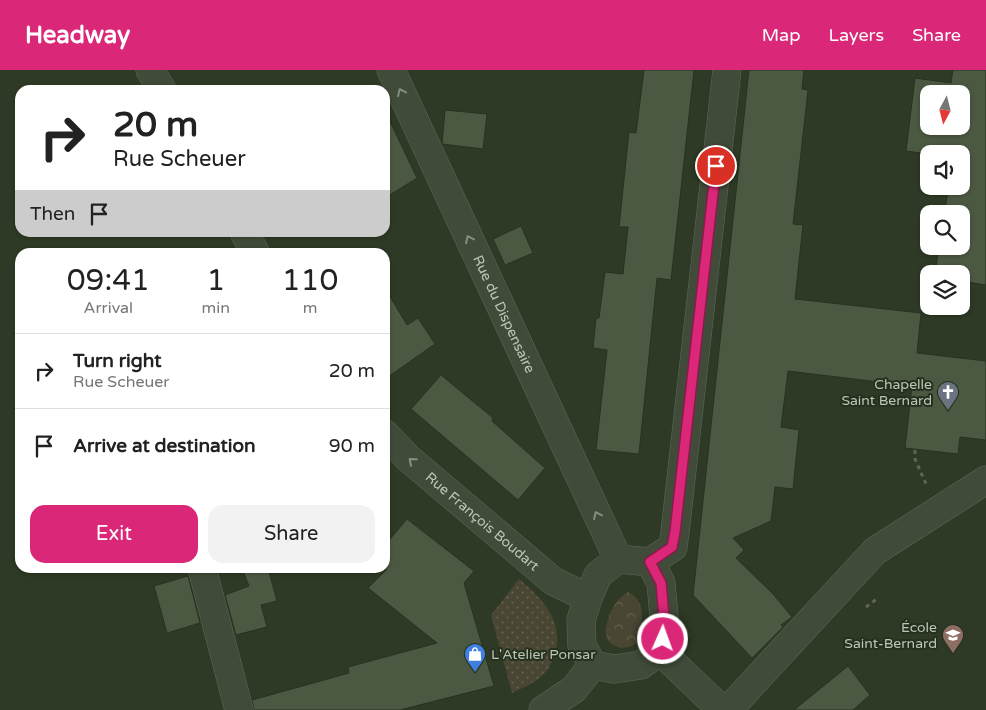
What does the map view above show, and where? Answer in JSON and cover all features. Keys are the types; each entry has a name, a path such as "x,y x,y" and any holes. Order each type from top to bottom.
{"street":[{"path":"150,70 159,85"},
{"name":"Rue du Dispensaire","path":"391,70 618,559"},
{"path":"650,562 661,583 665,628 660,651 641,665 614,670 593,665 582,646 581,620 598,575 618,559 650,562 672,547 727,70"},
{"path":"247,237 253,248"},
{"name":"Rue François Boudart","path":"390,439 408,458 553,581 588,598"},
{"path":"728,710 875,551 986,480"},
{"path":"203,573 239,710"},
{"path":"660,651 722,710"},
{"path":"543,710 574,689 585,678 593,665"}],"path":[{"path":"915,450 915,459 938,511"}],"green space":[{"path":"519,579 536,594 549,611 554,621 557,641 553,659 544,674 531,684 512,693 491,615"},
{"path":"628,592 637,599 640,605 642,629 635,644 622,648 610,642 606,635 606,630 614,605"}],"building":[{"path":"644,70 694,70 671,280 657,278 639,454 596,450 607,350 593,348 596,318 599,318 605,272 623,274 628,227 619,227 629,132 636,133"},
{"path":"749,70 804,70 802,89 808,90 793,224 803,225 795,299 920,313 917,353 986,361 986,440 960,437 958,454 905,448 912,386 788,371 781,427 799,430 793,489 775,487 771,521 733,538 744,550 736,558 773,594 792,617 781,625 783,627 752,658 693,595"},
{"path":"953,70 986,70 986,285 970,282 970,265 936,265 938,255 970,255 970,205 946,205 947,195 970,195 970,145 920,145 920,153 906,151 915,78 951,83"},
{"path":"445,110 487,114 483,149 442,144"},
{"path":"390,121 417,178 390,195"},
{"path":"521,226 533,253 505,265 493,239"},
{"path":"390,296 407,325 418,318 435,344 390,376"},
{"path":"441,375 493,418 492,421 545,468 518,500 411,409"},
{"path":"407,519 474,571 464,583 494,686 400,710 254,710 252,700 349,673 348,667 437,643 368,588 383,573 390,573 390,539"},
{"path":"244,573 269,573 277,601 261,605 267,627 236,635 225,595 249,586"},
{"path":"188,576 200,623 167,633 154,586"},
{"path":"848,666 870,695 853,710 794,710"}],"place":[{"name":"Chapelle Saint Bernard","path":"948,411"},
{"name":"École Saint-Bernard","path":"953,654"},
{"name":"L'Atelier Ponsar","path":"475,673"}],"route":[{"path":"663,639 665,628 661,583 650,562 672,547 675,532 716,166"}]}
